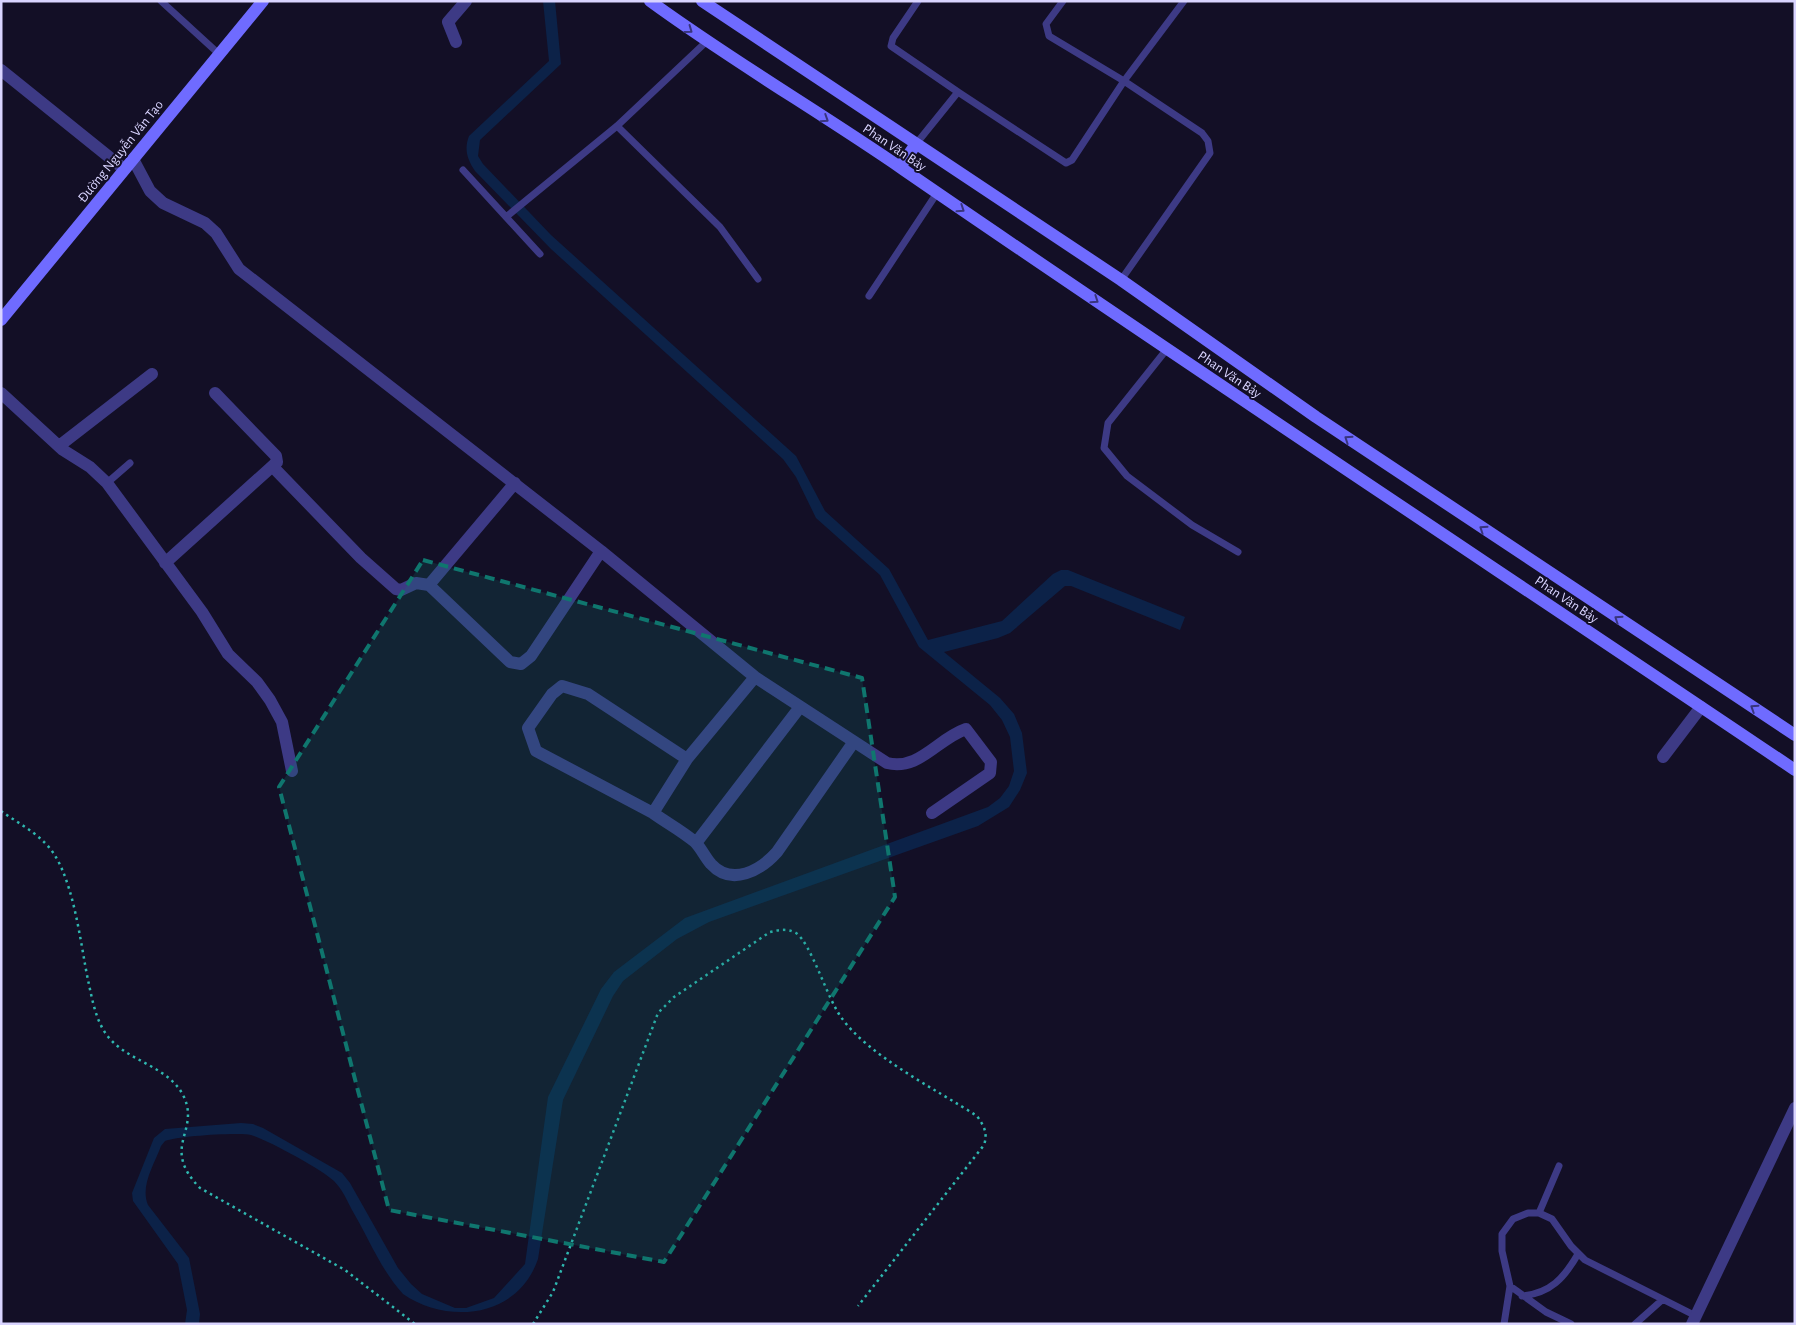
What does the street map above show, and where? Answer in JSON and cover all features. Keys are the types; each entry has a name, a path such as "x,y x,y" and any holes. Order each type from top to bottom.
{"main road":[{"name":"Đường Nguyễn Văn Tạo","path":"1,320 263,1"},
{"name":"Phan Văn Bảy","path":"650,1 706,42 900,167 1167,349 1795,770"},
{"name":"Phan Văn Bảy","path":"702,1 1121,280 1316,417 1795,735"},
{"path":"900,167 916,144"}],"street":[{"path":"456,42 448,25 448,20 466,1"},
{"path":"1,70 124,170"},
{"path":"133,159 150,191 163,203 206,223 216,233 239,268 601,551 755,676 800,707 853,743 887,763 900,766 912,762 966,729 991,762 990,773 932,813"},
{"path":"59,446 152,374"},
{"path":"1,393 59,446 95,470 107,483 202,612 228,654 257,682 270,700 282,722 292,771"},
{"path":"165,563 277,462 276,456 215,393"},
{"path":"273,467 361,558 396,588 401,590 416,583 429,585 510,662 521,664 531,656 601,551"},
{"path":"429,585 514,483"},
{"path":"653,813 687,759 755,676"},
{"path":"687,759 588,694 562,686 552,694 528,728 536,751 653,813 696,843 712,865 728,875 744,875 765,865 778,852 853,743"},
{"path":"696,843 800,707"},
{"path":"1664,757 1701,707"},
{"path":"1694,1320 1795,1108"}],"lane":[{"path":"161,1 219,54"},
{"path":"918,1 893,38 891,46 1066,162 1072,160 1124,81 1184,1"},
{"path":"1063,1 1046,24 1049,36 1124,81 1202,133 1208,141 1210,153 1121,280"},
{"path":"509,214 617,126 706,42"},
{"path":"916,144 958,92"},
{"path":"617,126 720,227 758,279"},
{"path":"462,170 509,214 540,254"},
{"path":"869,296 937,193"},
{"path":"1167,349 1108,423 1104,448 1134,481 1192,526 1238,552"},
{"path":"107,483 130,463"},
{"path":"1539,1213 1559,1166"},
{"path":"1504,1324 1510,1286 1502,1251 1502,1234 1513,1218 1528,1213 1539,1213 1552,1219 1578,1254 1662,1300 1694,1320"},
{"path":"1522,1296 1547,1290 1560,1281 1578,1254"},
{"path":"1510,1286 1546,1312 1571,1324"},
{"path":"1635,1324 1662,1300"}],"path":[{"path":"1,811 45,842 66,874 95,1008 106,1034 123,1050 164,1075 184,1096 188,1109 180,1159 185,1170 200,1188 345,1270 415,1324"},
{"path":"533,1324 553,1292 658,1013 674,997 770,932 784,929 796,933 805,943 830,1001 853,1032 872,1049 977,1116 984,1126 987,1136 984,1145 858,1306"}],"highlighted area":[{"path":"423,560 862,678 895,897 664,1262 389,1210 279,787"}],"water":[{"path":"543,1 555,1 561,64 480,140 478,156 483,164 551,235 796,456 825,511 889,569 928,640 1002,621 1053,574 1061,570 1068,570 1185,617 1180,630 1071,586 1065,586 1010,633 944,652 1000,698 1014,714 1022,733 1027,773 1020,790 1009,807 978,826 709,922 677,939 623,981 613,996 563,1100 538,1259 528,1279 515,1294 498,1304 480,1310 460,1312 440,1310 421,1304 403,1294 395,1285 381,1264 342,1191 328,1176 281,1148 251,1135 222,1134 194,1136 165,1141 152,1168 146,1190 148,1205 189,1258 200,1314 199,1323 185,1324 187,1310 178,1264 133,1201 132,1193 154,1138 165,1129 241,1123 253,1124 263,1128 342,1173 350,1183 398,1268 422,1294 455,1308 466,1308 494,1298 525,1264 548,1097 601,989 614,972 685,918 988,807 1000,798 1009,786 1014,771 1010,737 1002,720 990,705 919,647 880,575 816,518 796,477 783,459 551,249 472,167 467,150 469,136 549,61"}]}
